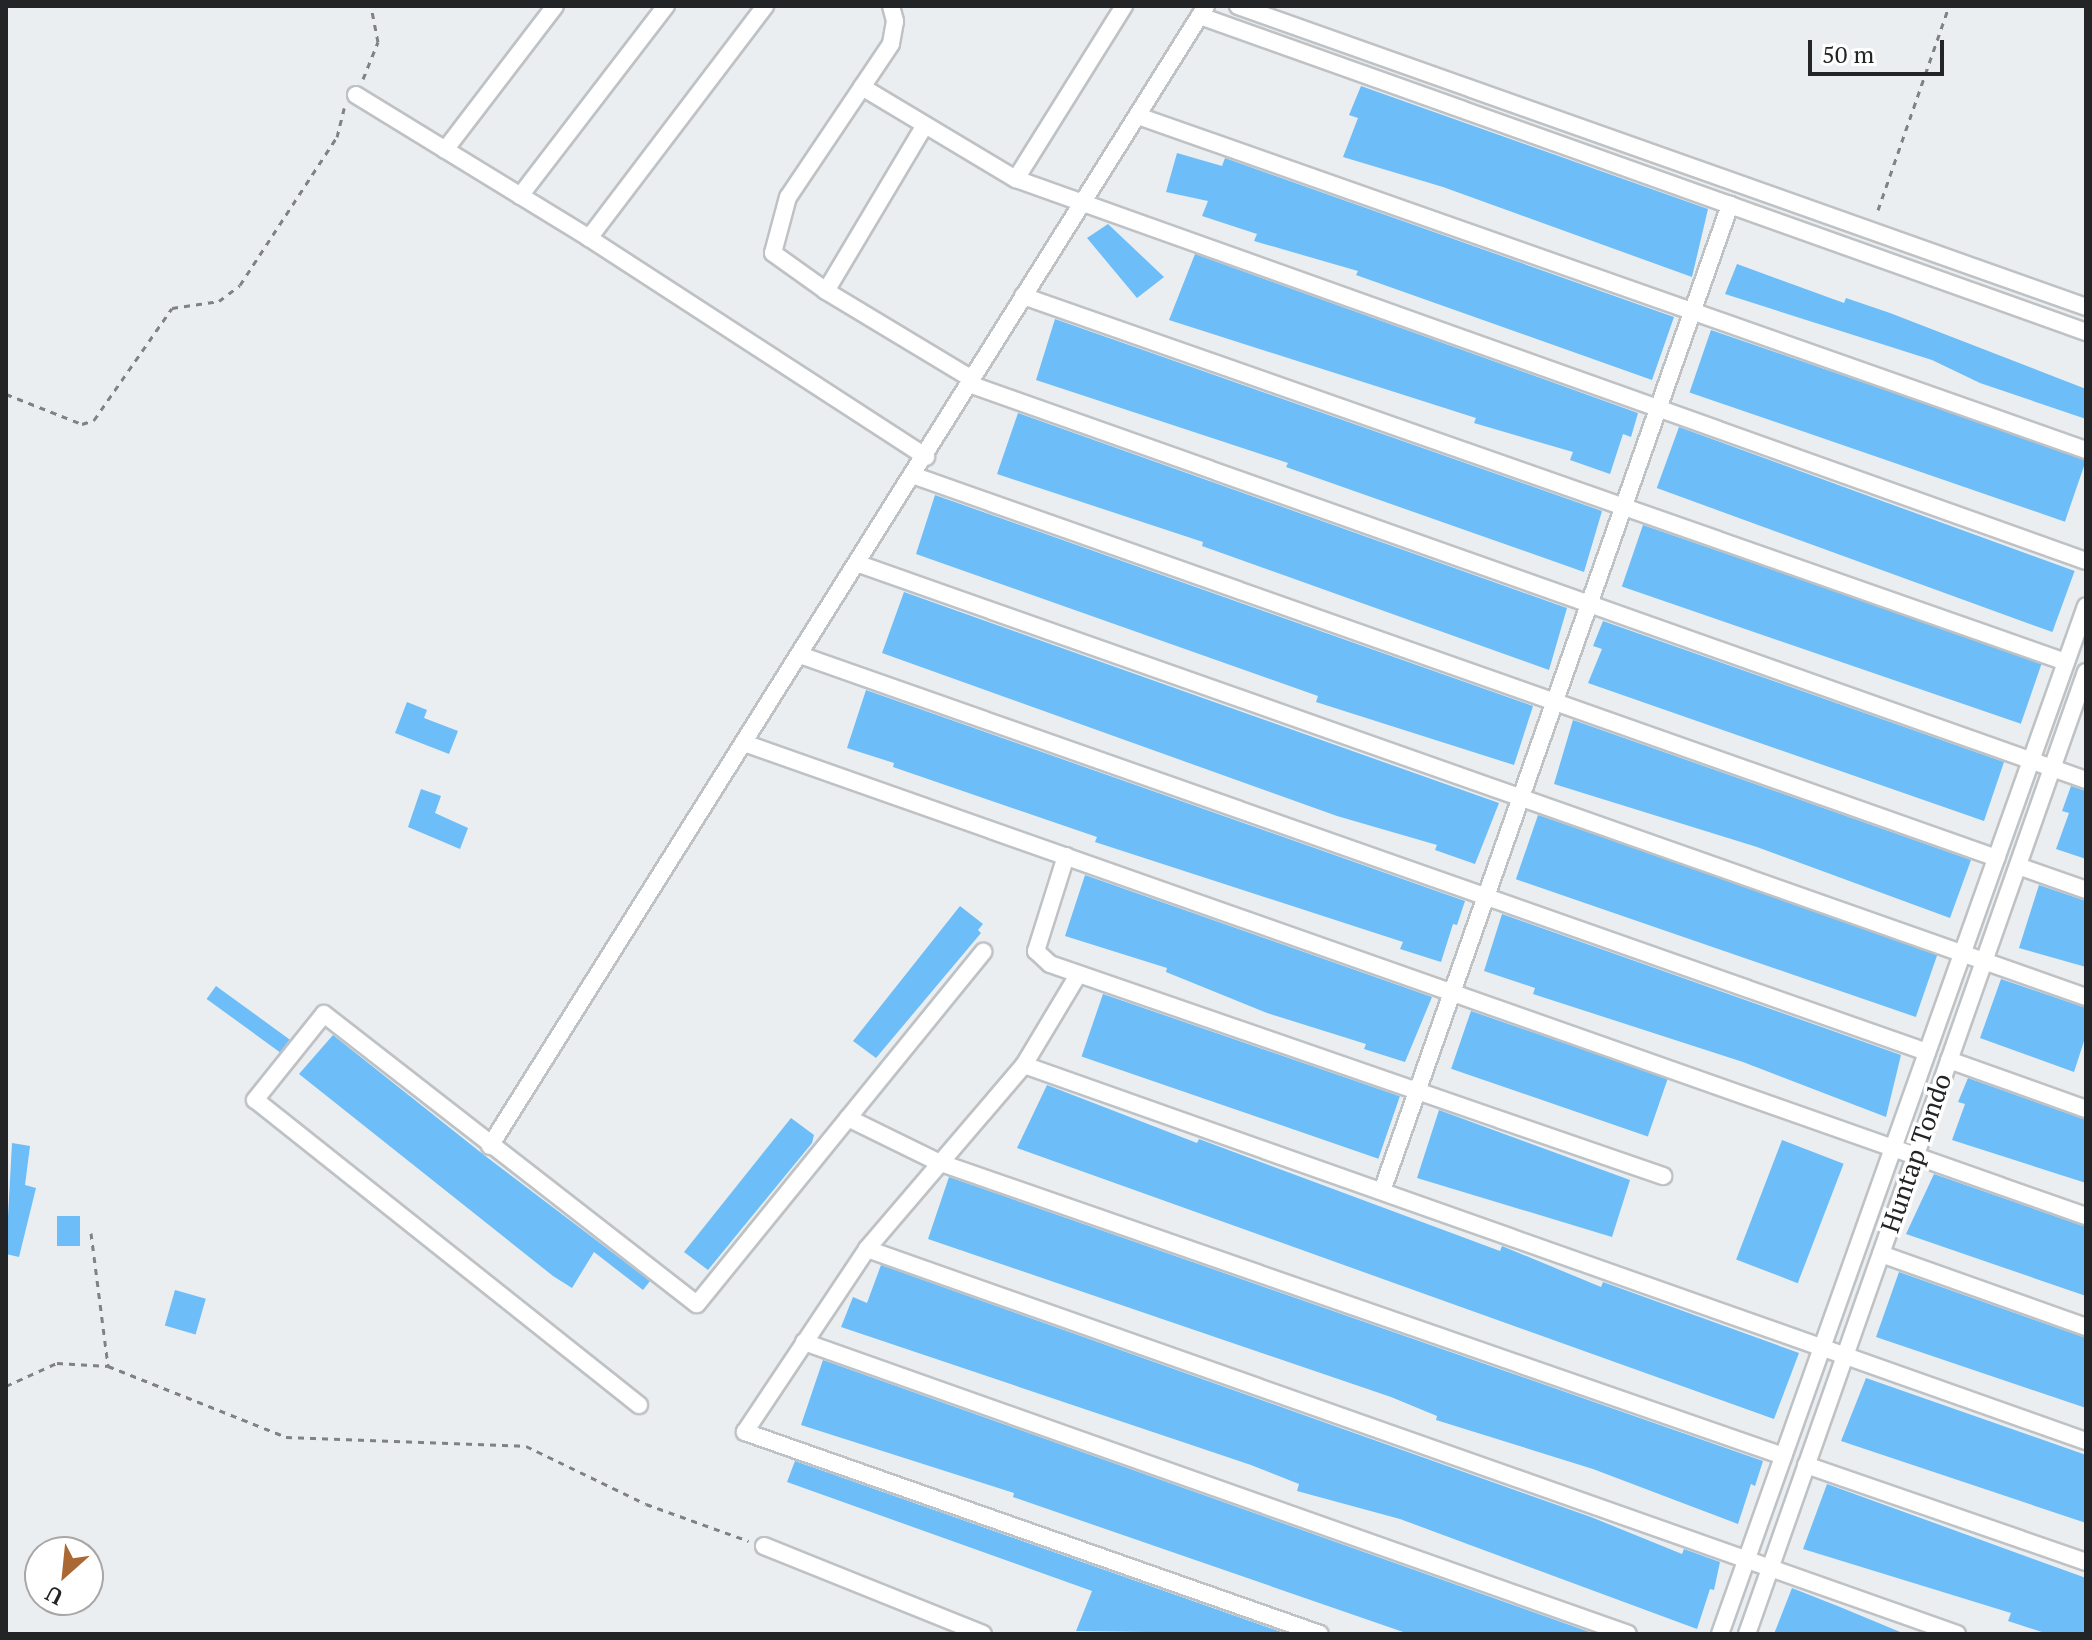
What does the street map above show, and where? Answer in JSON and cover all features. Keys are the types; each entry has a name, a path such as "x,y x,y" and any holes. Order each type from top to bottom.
{"street":[{"path":"445,150 555,6"},
{"path":"520,196 666,6"},
{"path":"589,238 765,6"},
{"path":"891,6 895,21 891,44 788,197 774,236 773,253 826,291 970,382 2086,780"},
{"path":"1016,179 1124,6"},
{"path":"1238,6 2086,307"},
{"path":"490,1146 915,476 1023,296 1204,9 1730,205 2086,332"},
{"path":"862,87 1016,179 1079,206 2086,561"},
{"path":"356,95 589,238 926,457"},
{"path":"1138,116 2086,450"},
{"path":"826,291 925,125"},
{"path":"1382,1191 1730,205"},
{"path":"1023,296 2066,662"},
{"path":"915,476 1997,858"},
{"path":"859,564 2086,997"},
{"path":"1720,1634 2086,606"},
{"path":"800,655 1927,1052"},
{"name":"Huntap Tondo","path":"1747,1634 2086,672"},
{"path":"744,743 2086,1216"},
{"path":"1066,856 1036,951 1050,964 1663,1176"},
{"path":"2018,866 2086,890"},
{"path":"639,1405 255,1100 324,1014 697,1304 983,952"},
{"path":"1078,975 1024,1065 938,1162 867,1249 745,1432 1320,1634"},
{"path":"1949,1060 2086,1109"},
{"path":"1024,1065 2086,1441"},
{"path":"848,1118 938,1162 1783,1456"},
{"path":"867,1249 1957,1634"},
{"path":"1881,1254 2086,1327"},
{"path":"804,1342 1628,1634"},
{"path":"1806,1465 2086,1562"},
{"path":"764,1546 983,1634"}],"path":[{"path":"6,394 82,424 104,413 172,308 219,301 240,285 337,137 345,107 356,95 378,42 371,6"},
{"path":"1878,210 1949,6"},
{"path":"91,1233 108,1366"},
{"path":"6,1386 57,1363 108,1366 286,1437 526,1446 646,1504 764,1546"}],"building":[{"path":"1361,86 1708,209 1692,277 1443,187 1343,157 1358,118 1349,115"},
{"path":"1177,153 1222,166 1225,158 1674,317 1652,380 1356,275 1358,271 1254,241 1257,234 1202,216 1208,201 1166,192"},
{"path":"1108,224 1164,277 1137,298 1087,238"},
{"path":"1195,254 1638,413 1631,437 1623,434 1610,474 1570,460 1573,452 1474,423 1476,418 1169,320"},
{"path":"1737,264 1844,303 1846,298 1890,313 2086,389 2086,419 1980,383 1932,360 1725,294"},
{"path":"1055,319 1602,511 1584,572 1286,467 1288,463 1036,380"},
{"path":"1711,330 2086,459 2065,522 1690,392"},
{"path":"1018,413 1567,608 1549,670 1202,546 1203,542 997,474"},
{"path":"1679,427 2075,571 2052,632 1657,488"},
{"path":"935,495 1533,706 1514,765 1316,702 1318,696 916,554"},
{"path":"1643,525 2042,662 2021,724 1622,586"},
{"path":"904,592 1499,803 1475,864 1435,850 1437,845 1337,816 882,653"},
{"path":"1603,621 2004,762 1984,821 1588,683 1602,649 1593,646"},
{"path":"866,690 1465,901 1457,925 1453,924 1441,962 1400,949 1403,942 1095,842 1097,837 893,767 894,763 847,748"},
{"path":"407,702 427,710 424,718 458,731 449,754 395,733"},
{"path":"1573,720 1971,860 1950,918 1757,847 1554,784"},
{"path":"2071,786 2086,791 2086,859 2056,849 2069,813 2062,811"},
{"path":"421,789 441,796 435,813 468,828 460,849 408,827"},
{"path":"1538,815 1938,953 1916,1017 1516,879"},
{"path":"1085,875 1432,997 1405,1062 1364,1049 1366,1044 1267,1013 1166,972 1167,968 1065,936"},
{"path":"2039,885 2086,901 2086,967 2019,948"},
{"path":"960,906 983,924 978,930 981,933 876,1058 853,1041"},
{"path":"1502,914 1901,1055 1886,1117 1743,1062 1533,994 1535,988 1484,971"},
{"path":"2001,979 2086,1008 2086,1035 2074,1072 1980,1038"},
{"path":"216,986 290,1039 280,1052 207,999"},
{"path":"1103,994 1400,1096 1378,1159 1082,1056"},
{"path":"1471,1011 1668,1079 1648,1136 1451,1069"},
{"path":"333,1035 650,1281 643,1290 594,1252 572,1288 299,1074"},
{"path":"1968,1078 2086,1120 2086,1183 1952,1140 1965,1104 1958,1102"},
{"path":"1047,1085 1197,1143 1199,1139 1500,1251 1502,1246 1601,1287 1603,1282 1799,1353 1774,1419 1017,1148"},
{"path":"1439,1110 1630,1180 1612,1237 1417,1178"},
{"path":"791,1118 814,1135 812,1143 708,1270 684,1252"},
{"path":"1782,1140 1844,1164 1798,1283 1736,1259"},
{"path":"12,1143 30,1146 25,1185 36,1188 19,1257 6,1254"},
{"path":"1934,1174 2086,1227 2086,1296 1906,1234"},
{"path":"949,1177 1763,1461 1755,1486 1751,1484 1738,1524 1593,1469 1436,1420 1437,1416 1391,1397 928,1239"},
{"path":"57,1216 80,1216 80,1246 57,1246"},
{"path":"881,1265 1591,1517 1682,1554 1684,1549 1720,1562 1714,1590 1710,1589 1697,1629 1400,1519 1297,1491 1299,1484 1251,1465 841,1327 853,1297 867,1303"},
{"path":"1899,1272 2086,1338 2086,1408 1876,1337"},
{"path":"175,1290 206,1299 196,1334 165,1326"},
{"path":"823,1360 1595,1634 1409,1634 1013,1497 1014,1493 801,1425"},
{"path":"1866,1378 2086,1455 2086,1523 1841,1441"},
{"path":"795,1461 1287,1634 1076,1631 1092,1591 787,1482"},
{"path":"1827,1484 2086,1578 2086,1634 2048,1634 2008,1621 2011,1613 1803,1549"},
{"path":"1792,1588 1840,1607 1905,1634 1774,1634"}]}
